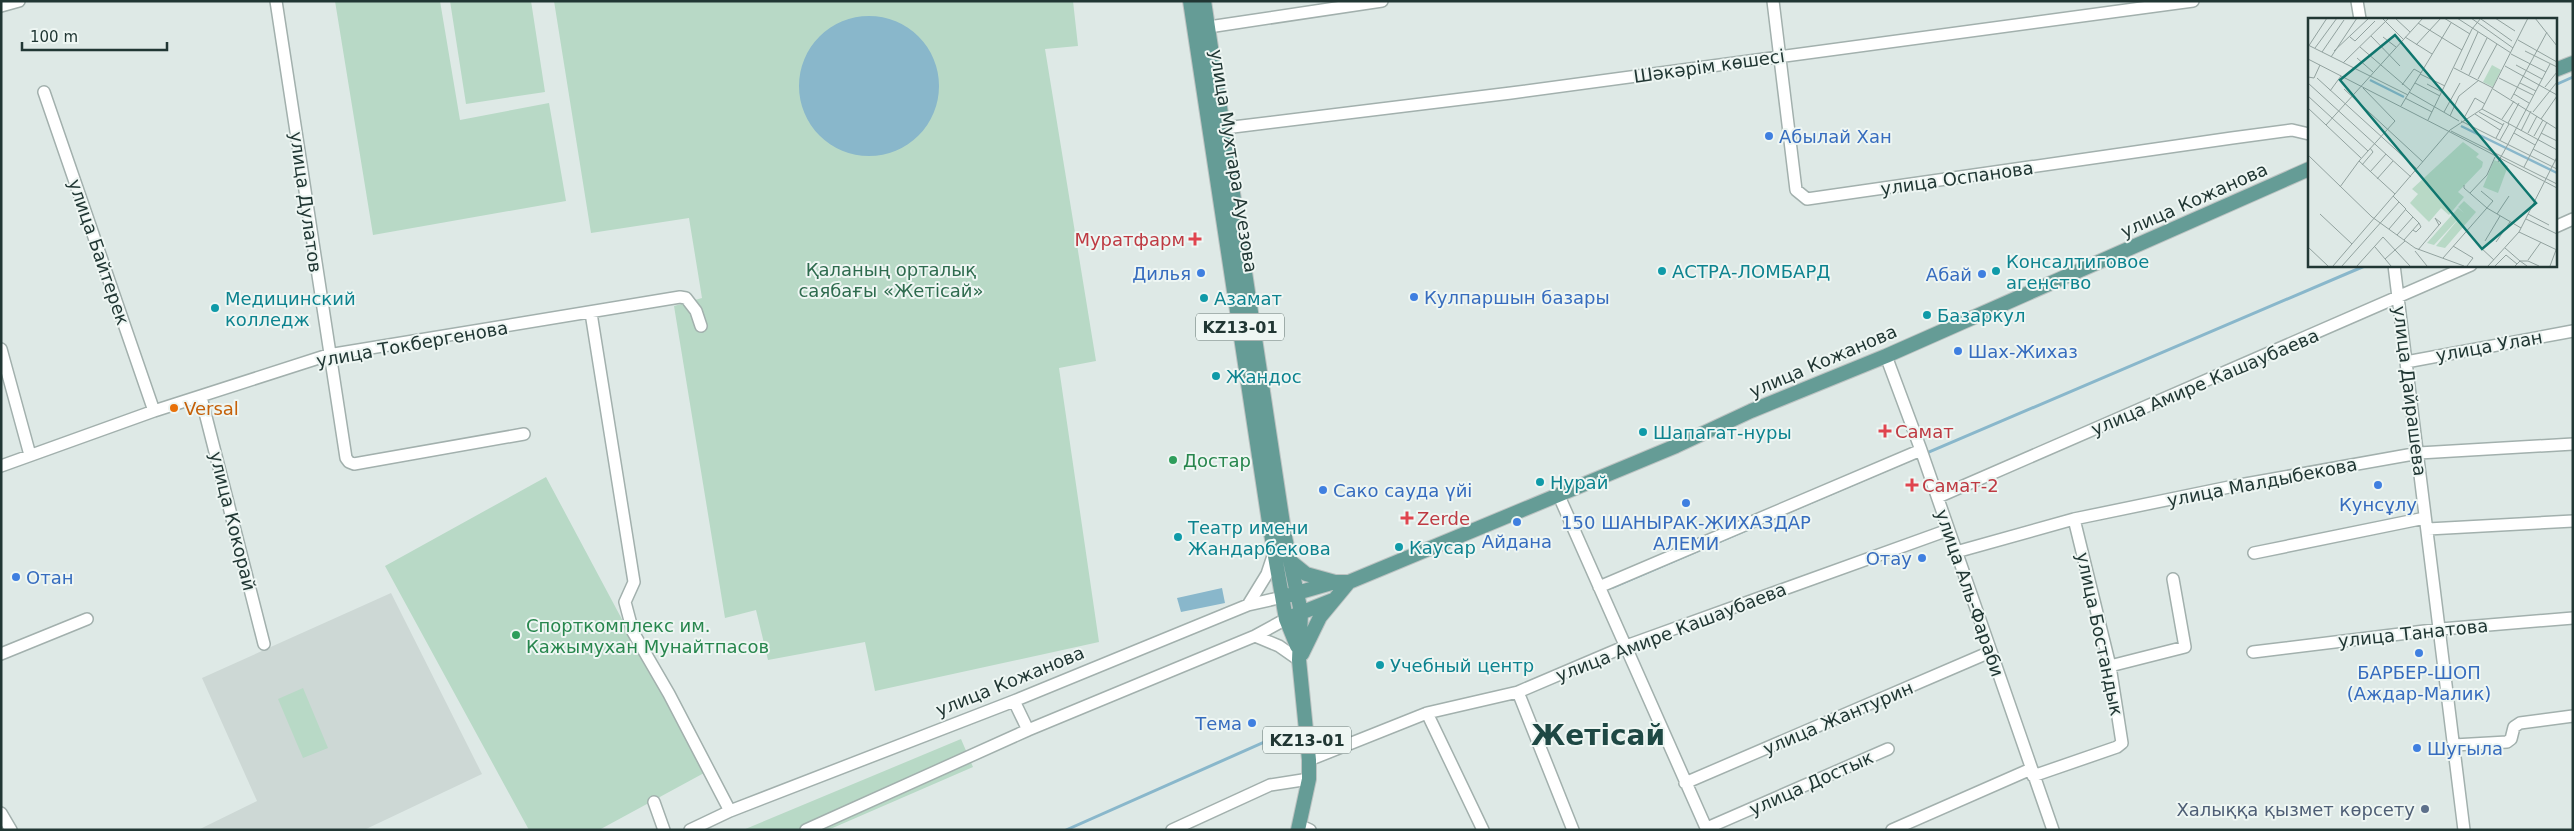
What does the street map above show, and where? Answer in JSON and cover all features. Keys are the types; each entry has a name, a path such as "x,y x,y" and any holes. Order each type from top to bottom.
{"main road":[{"name":"улица Мухтара Ауезова","path":"1190,1 1202,28 1225,128 1251,318 1290,561 1301,612 1299,655 1309,760 1309,779 1303,828"},
{"name":"улица Мухтара Ауезова","path":"1204,1 1202,28 1275,552 1286,619 1299,655"},
{"path":"2556,70 2573,63"},
{"name":"улица Кожанова","path":"1283,597 1342,582 1559,496 1751,412 1886,356 2308,169"},
{"path":"1290,561 1306,574 1342,582"},
{"name":"улица Кожанова","path":"1299,655 1320,617 1334,600 1342,582"},
{"path":"1286,619 1334,600"}],"street":[{"path":"1,6 19,1"},
{"name":"улица Дулатов","path":"276,1 328,355 348,462 354,464 524,434"},
{"path":"1202,28 1382,1"},
{"name":"улица Оспанова","path":"1773,1 1796,190 1807,199 2292,130 2308,134"},
{"name":"Шәкәрім көшесі","path":"1225,128 1780,57 2193,1"},
{"path":"2357,1 2360,18"},
{"name":"улица Байтерек","path":"44,92 154,411"},
{"path":"2556,227 2573,219"},
{"name":"улица Дайрашева","path":"2394,266 2441,628 2464,830"},
{"name":"улица Амире Кашаубаева","path":"1938,497 2469,266"},
{"name":"улица Токбергенова","path":"1,466 154,411 328,355 686,298 696,311 701,326"},
{"path":"591,313 634,582 625,602 633,632 669,694 730,811"},
{"name":"улица Улан","path":"2406,362 2573,331"},
{"path":"1,349 30,455"},
{"name":"улица Аль-Фараби","path":"1886,356 1938,497 2052,830"},
{"name":"улица Кокорай","path":"201,397 264,644"},
{"name":"улица Малдыбекова","path":"1956,552 2074,519 2234,486 2419,453 2573,444"},
{"path":"1599,587 1921,450"},
{"path":"1559,496 1707,829"},
{"name":"улица Бостандык","path":"2032,772 2117,747 2122,743 2110,666 2074,519"},
{"path":"2254,553 2427,523 2573,521"},
{"name":"улица Амире Кашаубаева","path":"1309,760 1427,713 1518,692 1626,646 1948,530"},
{"path":"1248,605 1263,581 1275,552"},
{"path":"2110,666 2185,648 2186,642 2173,579"},
{"name":"улица Кожанова","path":"690,830 730,811 1014,701 1248,605 1283,597"},
{"name":"улица Танатова","path":"2253,652 2441,628 2573,618"},
{"path":"1,654 87,619"},
{"path":"806,830 1028,730 1255,636 1286,619"},
{"path":"1255,636 1299,655"},
{"name":"улица Жантурин","path":"1685,783 1990,652"},
{"path":"1518,692 1573,830"},
{"path":"1014,701 1028,730"},
{"path":"1427,713 1483,830"},
{"path":"2454,745 2507,742 2511,739 2514,726 2573,716"},
{"name":"улица Достык","path":"1707,829 1888,749"},
{"path":"1892,830 2032,772"},
{"path":"1172,830 1270,785 1309,779"},
{"path":"654,802 664,830"},
{"path":"1,813 10,830"}],"shaded area":[{"path":"391,593 482,774 364,830 198,830 257,801 202,678"}],"green space":[{"path":"335,1 440,1 460,120 549,103 566,201 373,235"},
{"path":"450,1 531,1 545,92 466,104"},
{"name":"Қаланың орталық саябағы «Жетісай»","path":"554,1 1073,1 1078,46 1045,49 1096,361 1059,368 1099,642 875,691 865,642 768,660 756,610 725,618 674,306 702,298 689,218 591,233"},
{"path":"546,477 704,773 599,830 529,830 385,566"},
{"path":"303,688 328,748 303,758 278,699"},
{"path":"961,739 973,767 828,830 743,830"}],"water":[{"path":"869,16 896,22 908,28 918,37 927,47 933,59 939,86 933,113 927,125 918,135 908,144 896,150 869,156 842,150 830,144 820,135 811,125 805,113 799,86 805,59 811,47 820,37 830,28 842,22"},
{"path":"1222,588 1225,603 1181,612 1177,598"}],"waterway":[{"path":"2556,85 2573,77"},
{"path":"1613,587 2365,266"},
{"path":"1066,830 1287,732"}],"place":[{"name":"Абылай Хан","path":"1769,136"},
{"name":"Муратфарм","path":"1195,239"},
{"name":"АСТРА-ЛОМБАРД","path":"1662,271"},
{"name":"Консалтиговое агенство","path":"1996,271"},
{"name":"Дилья","path":"1201,273"},
{"name":"Абай","path":"1982,274"},
{"name":"Кулпаршын базары","path":"1414,297"},
{"name":"Азамат","path":"1204,298"},
{"name":"Медицинский колледж","path":"215,308"},
{"name":"Базаркул","path":"1927,315"},
{"name":"Шах-Жихаз","path":"1958,351"},
{"name":"Жандос","path":"1216,376"},
{"name":"Versal","path":"174,408"},
{"name":"Самат","path":"1885,431"},
{"name":"Шапагат-нуры","path":"1643,432"},
{"name":"Достар","path":"1173,460"},
{"name":"Нурай","path":"1540,482"},
{"name":"Самат-2","path":"1912,485"},
{"name":"Кунсұлу","path":"2378,485"},
{"name":"Сако сауда үйі","path":"1323,490"},
{"name":"150 ШАНЫРАК-ЖИХАЗДАР АЛЕМИ","path":"1686,503"},
{"name":"Zerde","path":"1407,518"},
{"name":"Айдана","path":"1517,522"},
{"name":"Театр имени Жандарбекова","path":"1178,537"},
{"name":"Каусар","path":"1399,547"},
{"name":"Отау","path":"1922,558"},
{"name":"Отан","path":"16,577"},
{"name":"Спорткомплекс им. Кажымухан Мунайтпасов","path":"516,635"},
{"name":"БАРБЕР-ШОП (Аждар-Малик)","path":"2419,653"},
{"name":"Учебный центр","path":"1380,665"},
{"name":"Тема","path":"1252,723"},
{"name":"Шугыла","path":"2417,748"},
{"name":"Халыққа қызмет көрсету","path":"2425,809"}],"district":[{"name":"Жетісай","path":"1598,735"}]}
